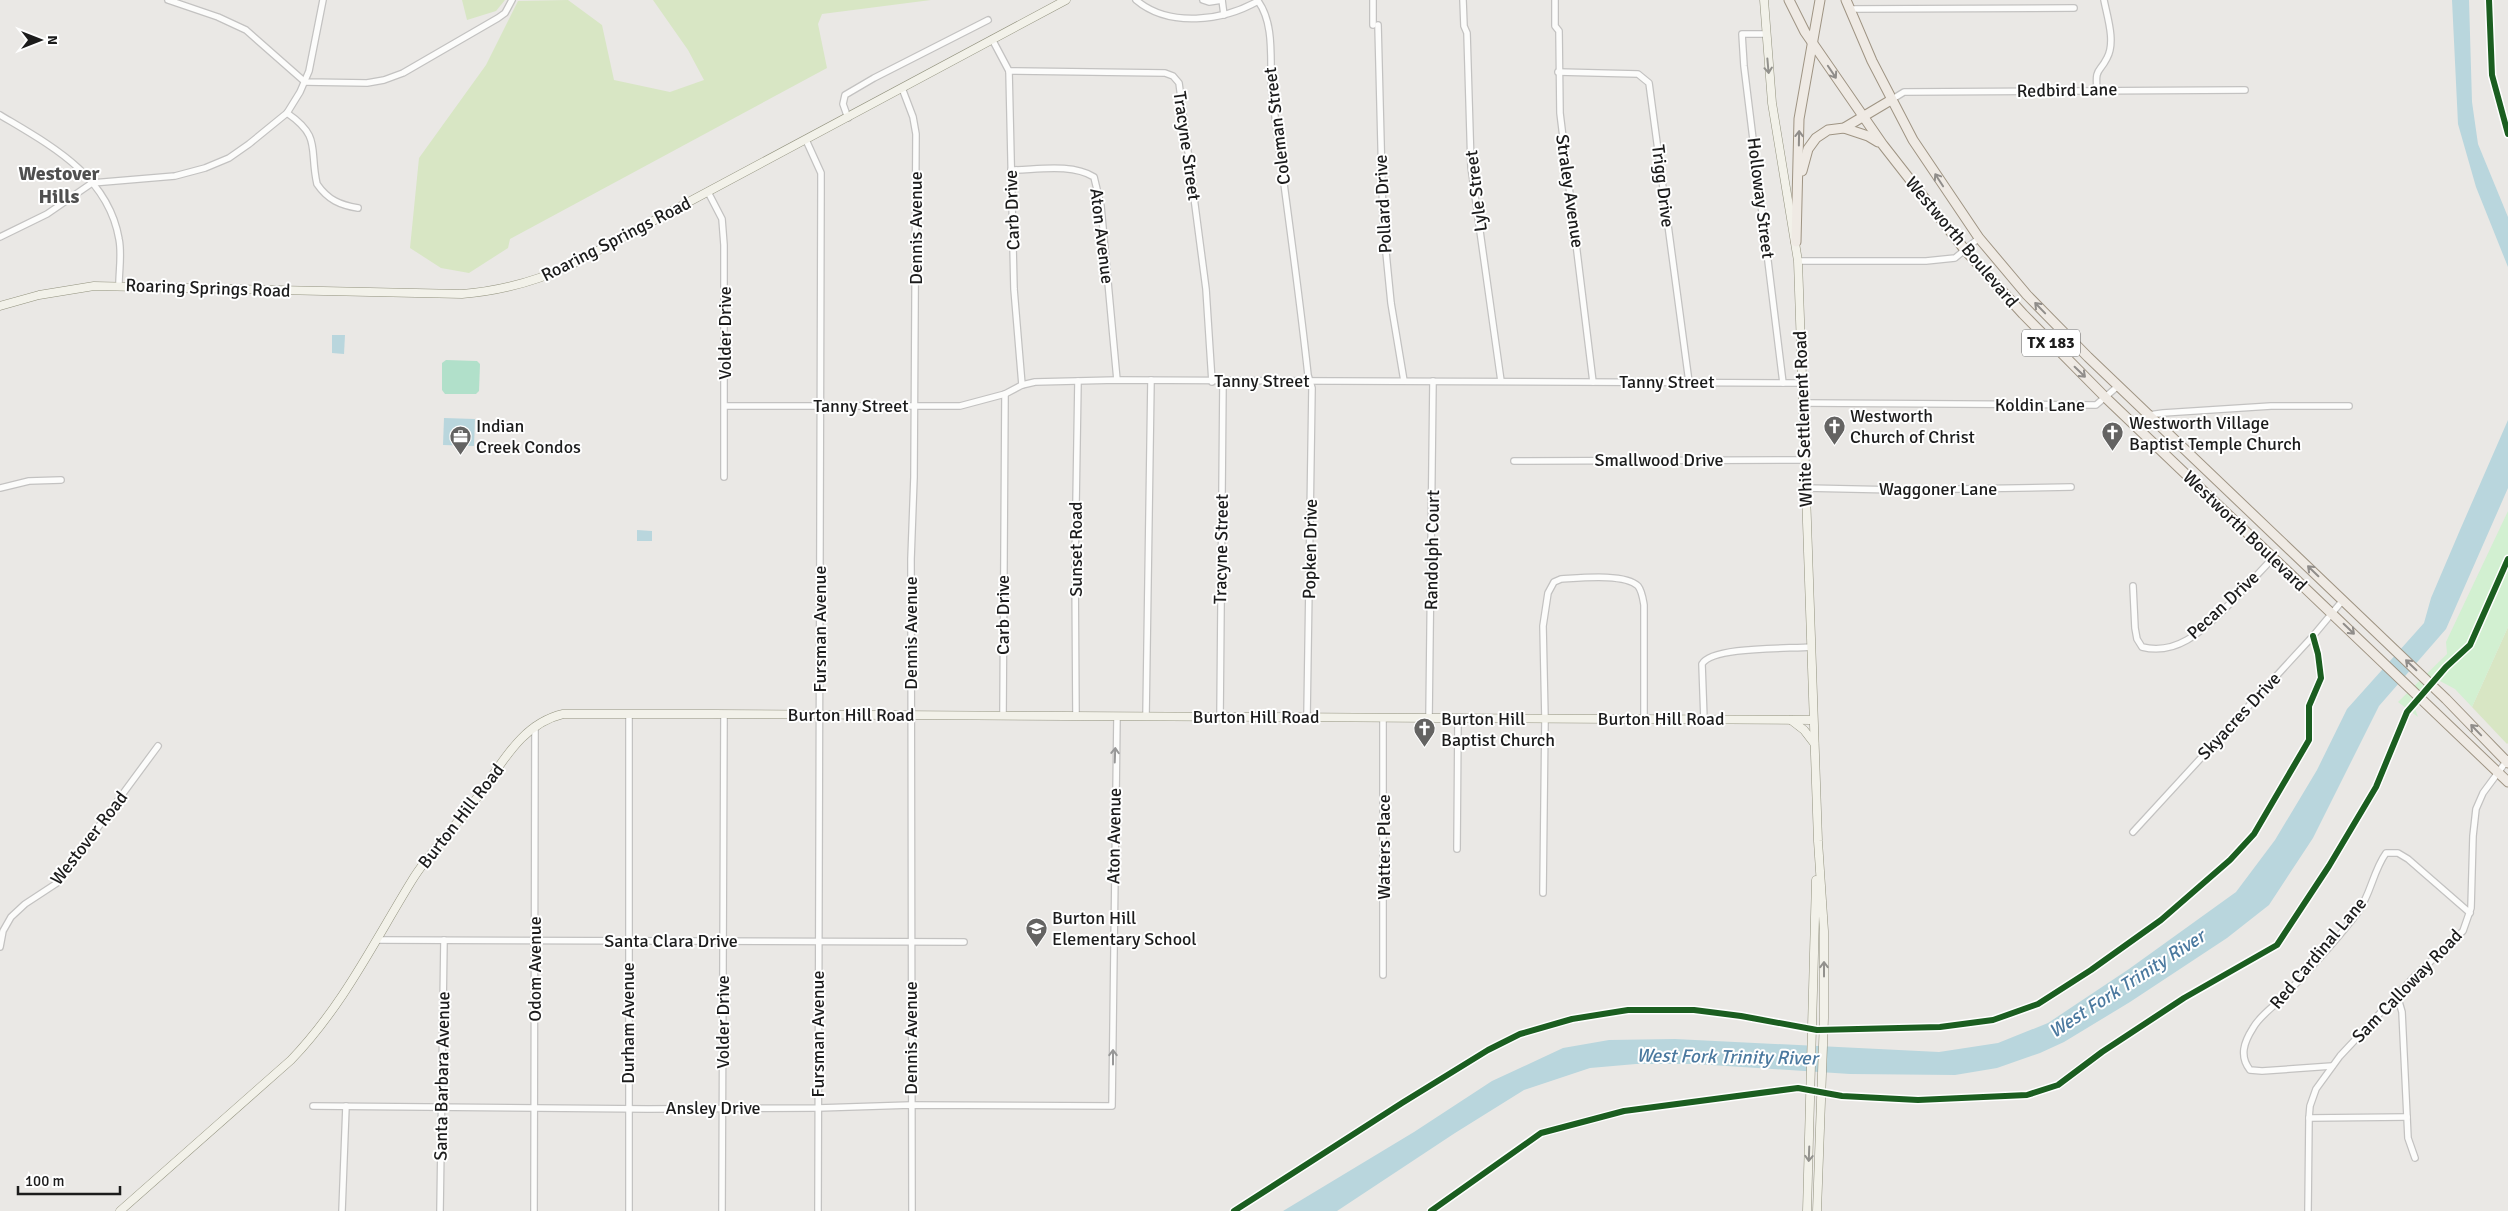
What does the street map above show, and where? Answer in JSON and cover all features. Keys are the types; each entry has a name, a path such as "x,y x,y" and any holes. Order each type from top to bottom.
{"main road":[{"name":"Westworth Boulevard","path":"1789,0 1813,43 1883,146 1965,250 2023,314 2137,428 2332,612 2497,772"},
{"path":"1796,242 1799,118 1820,0"},
{"name":"Westworth Boulevard","path":"1846,0 1891,100 1913,140 1979,238 2027,295 2149,416 2374,629 2507,761"},
{"path":"1798,186 1808,149 1816,138 1828,130 1844,128 1891,100"},
{"path":"1844,128 1868,136 1883,146"},
{"name":"TX 183","path":"2497,772 2508,782"}],"street":[{"path":"168,0 218,16 246,30 304,82 366,83 384,80 403,73 498,18 505,13 512,0"},
{"path":"0,237 47,214 92,183 175,176 205,168 228,158 287,112 309,71 324,0"},
{"name":"Roaring Springs Road","path":"0,306 66,289 119,285 462,294 509,288 532,282 569,266 1066,0"},
{"name":"Coleman Street","path":"1136,0 1154,11 1174,17 1197,18 1224,15 1259,1 1268,26 1270,71 1310,380"},
{"path":"1203,0 1209,2 1222,0 1224,15"},
{"name":"Pollard Drive","path":"1373,0 1383,222 1391,303 1404,381"},
{"name":"Lyle Street","path":"1464,0 1464,26 1467,33 1471,167 1501,381"},
{"name":"Straley Avenue","path":"1554,0 1555,26 1559,30 1558,72 1560,113 1593,382"},
{"name":"White Settlement Road","path":"1764,0 1765,34 1772,103 1798,261 1813,720 1824,930 1822,1106 1817,1211"},
{"path":"2097,90 2097,70 2108,57 2111,36 2104,0"},
{"path":"1850,9 2074,8"},
{"path":"848,118 843,104 845,95 874,78 988,20"},
{"name":"Holloway Street","path":"1765,34 1742,34 1744,66 1783,383"},
{"name":"Carb Drive","path":"992,39 1008,72 1014,289 1022,385"},
{"name":"Tracyne Street","path":"1008,72 1165,73 1173,76 1179,83 1206,288 1212,382"},
{"name":"Trigg Drive","path":"1558,72 1638,74 1649,83 1689,382"},
{"name":"Dennis Avenue","path":"902,88 913,117 916,134 911,559 912,1211"},
{"name":"Redbird Lane","path":"1891,100 1904,92 2245,90"},
{"path":"287,112 303,124 309,133 317,184 322,192 340,205 358,208"},
{"path":"0,115 65,155 92,183 105,200 120,239 119,285"},
{"name":"Fursman Avenue","path":"806,140 821,173 818,1211"},
{"name":"Aton Avenue","path":"1011,170 1064,169 1079,171 1094,177 1100,206 1116,380"},
{"name":"Volder Drive","path":"708,192 722,219 724,245 724,477"},
{"path":"1798,261 1926,261 1955,258 1979,238"},
{"name":"Tanny Street","path":"725,406 960,406 1005,394 1022,385 1035,382 1116,380 1212,382 1310,380 1803,383"},
{"path":"1146,716 1151,380"},
{"name":"Popken Drive","path":"1307,717 1312,388 1310,380"},
{"name":"Sunset Road","path":"1076,716 1075,567 1078,381"},
{"name":"Randolph Court","path":"1429,718 1433,381"},
{"name":"Tracyne Street","path":"1220,717 1223,382"},
{"name":"Koldin Lane","path":"1804,402 2096,405 2118,386"},
{"name":"Carb Drive","path":"1003,716 1005,394"},
{"path":"2137,428 2149,416 2271,406 2349,406"},
{"name":"Smallwood Drive","path":"1514,461 1804,460"},
{"path":"0,488 29,481 61,480"},
{"name":"Waggoner Lane","path":"1805,488 1897,490 2071,487"},
{"name":"Pecan Drive","path":"2133,586 2137,639 2142,647 2156,650 2170,647 2194,636 2274,558"},
{"path":"1543,893 1545,719 1543,626 1548,593 1554,582 1560,579 1620,579 1630,581 1640,589 1644,605 1644,719"},
{"name":"Skyacres Drive","path":"2133,832 2313,636 2343,600"},
{"path":"1704,720 1702,664 1705,659 1715,654 1811,647"},
{"name":"Burton Hill Road","path":"120,1211 291,1060 308,1042 322,1026 378,940 411,881 441,840 476,799 513,748 535,726 563,714 1813,720"},
{"name":"Durham Avenue","path":"629,714 627,941 629,1211"},
{"name":"Volder Drive","path":"722,1211 724,714"},
{"name":"Aton Avenue","path":"1112,1106 1116,717"},
{"name":"Watters Place","path":"1383,718 1383,975"},
{"path":"1457,849 1458,718"},
{"path":"1791,720 1804,730 1814,743"},
{"name":"Odom Avenue","path":"534,1211 535,726"},
{"name":"Westover Road","path":"0,947 3,931 11,918 25,904 42,894 62,877 158,746"},
{"name":"Sam Calloway Road","path":"2308,1211 2309,1118 2310,1106 2316,1089 2332,1066 2397,995 2463,931 2470,913 2474,819 2483,793 2507,761"},
{"name":"White Settlement Road","path":"1807,1211 1818,841"},
{"name":"Red Cardinal Lane","path":"2332,1066 2262,1071 2250,1070 2243,1061 2243,1051 2254,1026 2301,979 2359,910 2371,889 2380,861 2386,853 2390,851 2398,853 2408,859 2470,913"},
{"name":"Santa Clara Drive","path":"378,940 964,942"},
{"name":"Santa Barbara Avenue","path":"440,1211 440,1107 444,940"},
{"path":"2397,995 2402,1012 2409,1147 2415,1158"},
{"name":"Ansley Drive","path":"313,1106 818,1108 911,1105 1112,1106"},
{"path":"342,1211 346,1106"},
{"path":"2309,1118 2407,1117"}],"green space":[{"path":"462,0 505,0 496,11 467,20"},
{"path":"568,0 602,25 614,80 670,92 704,80 688,50 653,0 931,0 822,14 818,24 827,68 510,239 508,248 469,273 441,268 410,248 419,158 486,65 518,1"},
{"path":"446,360 477,361 480,364 479,391 476,394 445,394 442,390 442,363"},
{"path":"2508,511 2508,627 2472,707 2455,689 2440,681 2415,709 2418,717 2398,702 2447,654 2446,642"},
{"path":"2508,627 2508,743 2507,744 2472,707"}],"water":[{"path":"2452,0 2469,0 2472,102 2478,144 2508,217 2508,267 2476,187 2458,124"},
{"path":"332,335 345,335 344,354 332,353"},
{"path":"444,418 475,419 474,446 443,445"},
{"name":"West Fork Trinity River","path":"2508,420 2508,488 2446,629 2379,706 2313,838 2269,905 2227,938 2130,1002 2064,1042 2040,1053 1997,1068 1955,1075 1850,1074 1696,1064 1636,1064 1590,1068 1524,1090 1337,1211 1283,1211 1414,1132 1492,1081 1563,1048 1609,1040 1675,1039 1939,1052 1998,1043 2048,1023 2129,969 2236,892 2275,840 2317,770 2347,709 2424,623 2431,598"},
{"path":"637,530 652,531 652,541 637,541"}],"cycle path":[{"path":"2489,0 2492,75 2508,134"},
{"path":"1431,1211 1541,1133 1624,1111 1798,1088 1842,1096 1918,1100 2027,1095 2058,1085 2102,1052 2184,998 2277,945 2329,866 2376,787 2407,712 2446,667 2470,645 2508,559"},
{"path":"1234,1211 1488,1050 1520,1034 1572,1019 1628,1010 1694,1010 1741,1016 1817,1030 1940,1027 1993,1020 2038,1004 2091,970 2161,920 2230,860 2254,834 2309,740 2309,706 2321,678 2318,654 2313,636"}],"place":[{"name":"Westworth Church of Christ","path":"1834,445"},
{"name":"Westworth Village Baptist Temple Church","path":"2113,452"},
{"name":"Indian Creek Condos","path":"460,455"},
{"name":"Burton Hill Baptist Church","path":"1425,748"},
{"name":"Burton Hill Elementary School","path":"1036,947"}],"district":[{"name":"Westover Hills","path":"59,184"}]}
